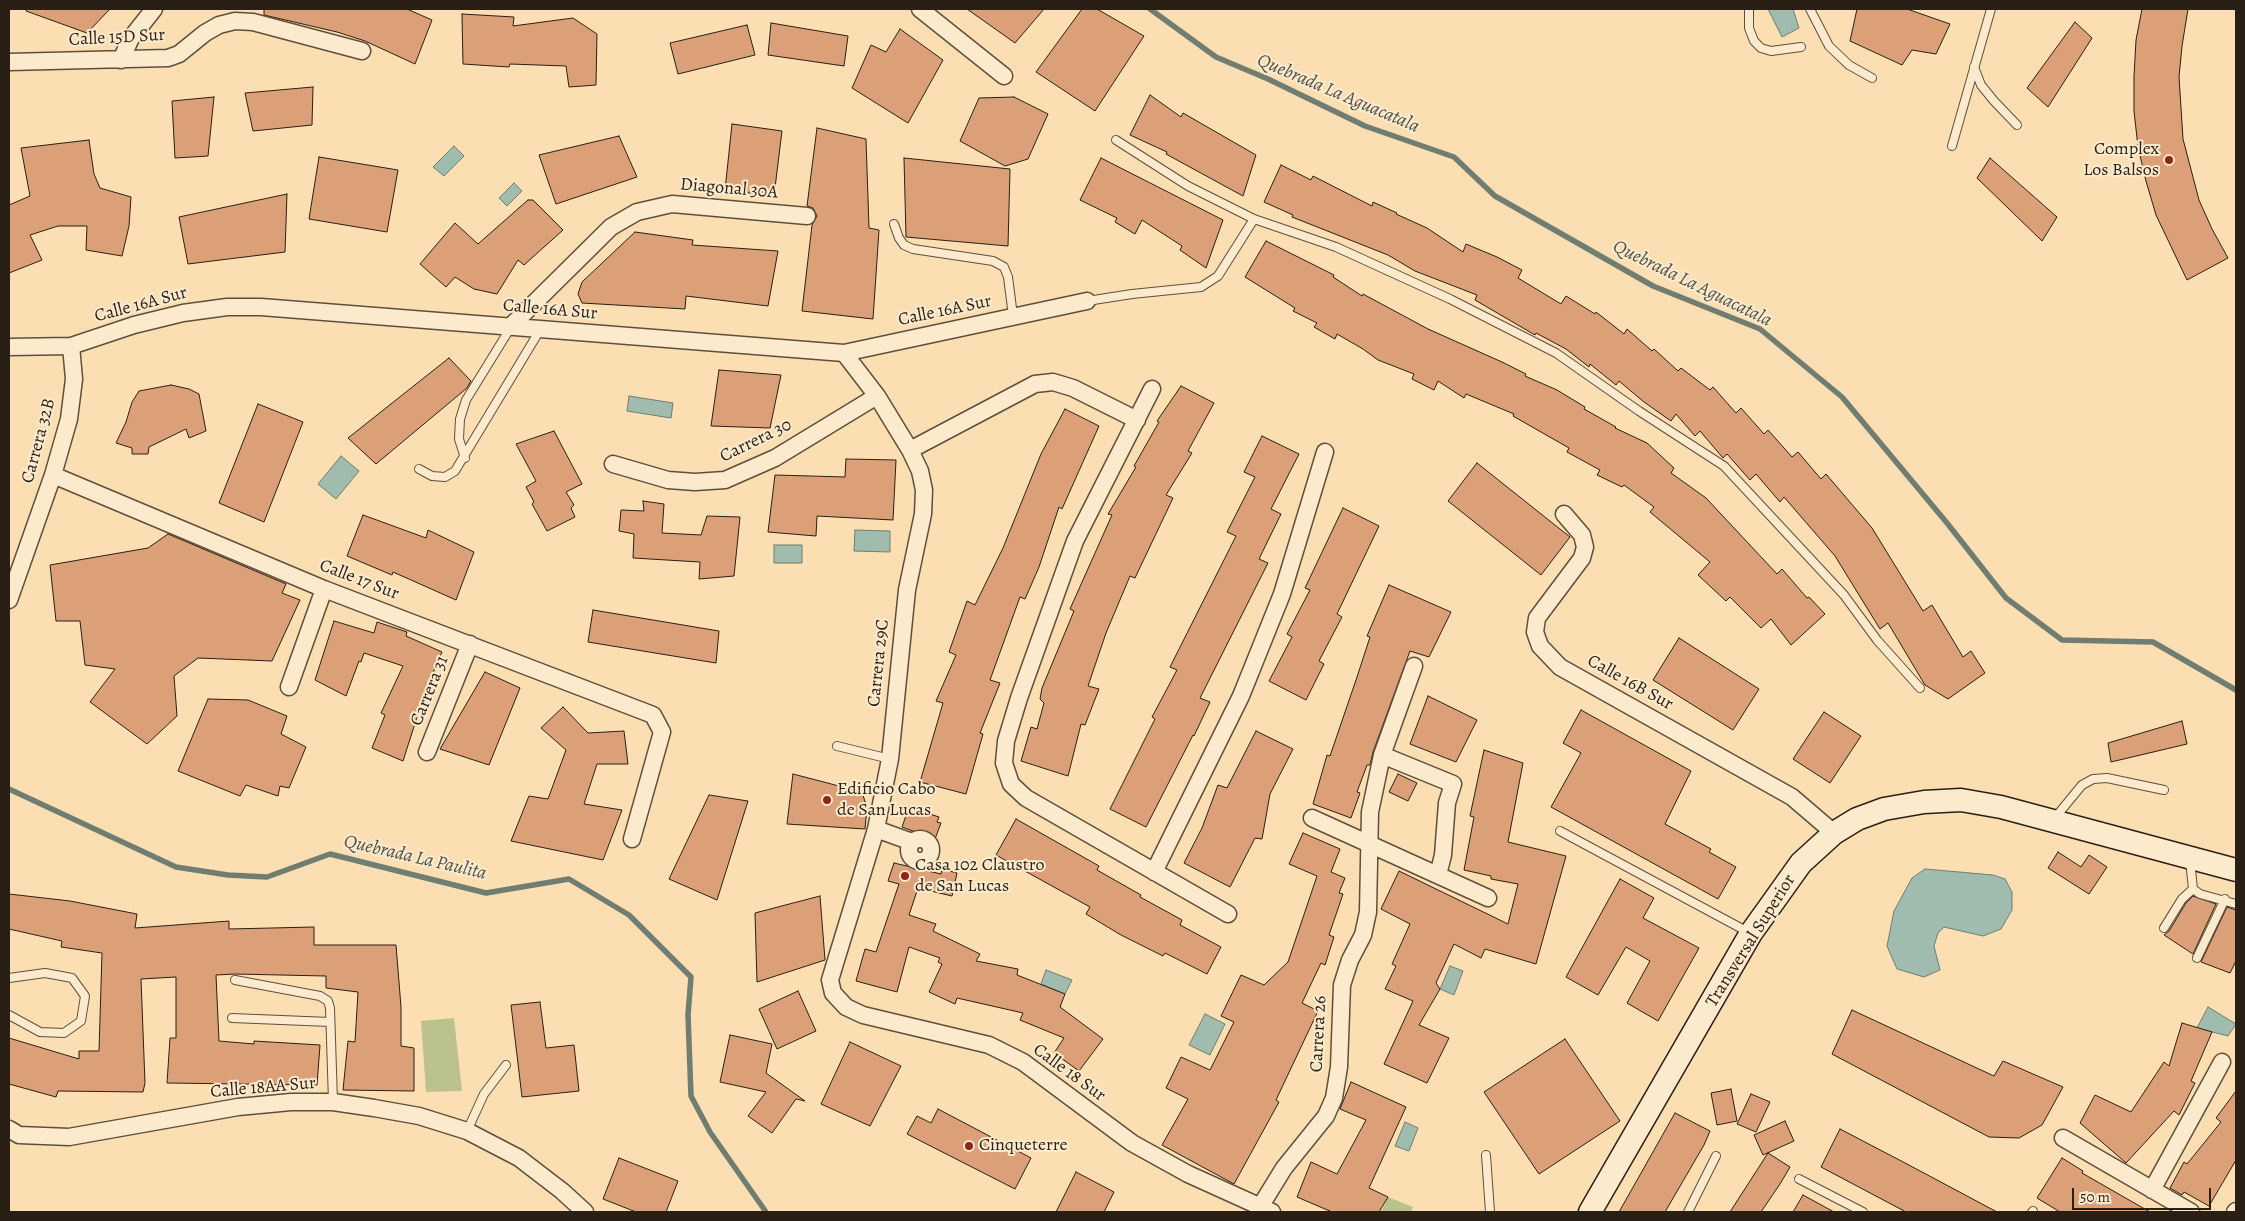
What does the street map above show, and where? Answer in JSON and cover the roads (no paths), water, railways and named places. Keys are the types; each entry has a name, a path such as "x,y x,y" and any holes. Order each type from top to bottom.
{"main road":[{"name":"Transversal Superior","path":"1590,1212 1751,933 1801,863 1834,833 1857,818 1884,809 1924,802 1961,800 2002,807 2236,870"}],"street":[{"path":"122,60 131,38 154,9"},
{"path":"920,9 1004,76"},
{"name":"Calle 15D Sur","path":"9,62 168,58 179,54 205,32 219,25 236,21 253,22 362,51"},
{"name":"Diagonal 30A","path":"511,326 610,227 637,212 672,204 807,216"},
{"name":"Calle 16A Sur","path":"9,348 71,346 134,325 183,313 227,307 261,307 844,354 1087,301"},
{"path":"534,303 540,330"},
{"name":"Carrera 32B","path":"9,600 69,419 74,379 71,346"},
{"name":"Carrera 29C","path":"833,993 830,980 876,829 890,759 906,590 923,514 924,490 920,471 910,450 877,396 844,354"},
{"path":"910,450 1035,384 1053,382 1073,388 1137,420"},
{"path":"1152,389 1075,540 1019,698 1006,741 1004,763 1011,784 1026,798 1228,914"},
{"name":"Carrera 30","path":"613,464 668,480 695,482 724,480 775,458 877,396"},
{"path":"1154,872 1248,677 1282,594 1325,452"},
{"name":"Calle 17 Sur","path":"52,475 324,589 653,715 662,732 632,839"},
{"name":"Calle 16B Sur","path":"1564,514 1582,535 1585,547 1582,558 1537,618 1535,632 1540,646 1560,667 1792,796 1834,833"},
{"path":"289,687 324,589"},
{"name":"Carrera 31","path":"427,752 470,644"},
{"name":"Carrera 26","path":"1266,1210 1284,1168 1326,1116 1334,1098 1339,1067 1342,984 1350,960 1363,935 1368,912 1370,812 1382,756 1414,666"},
{"path":"1382,756 1453,784 1447,803 1443,855 1438,875"},
{"path":"1312,818 1488,898"},
{"path":"876,829 912,842"},
{"name":"Calle 18 Sur","path":"833,993 846,1007 863,1015 989,1045 1023,1062 1132,1143 1188,1174 1266,1210"},
{"path":"2152,1190 2222,1062"},
{"name":"Calle 18AA Sur","path":"9,1129 19,1134 69,1137 238,1107 291,1102 333,1102 419,1116 466,1130 519,1158 562,1191 585,1212"},
{"path":"2063,1138 2191,1212"}],"lane":[{"path":"1749,9 1749,28 1754,40 1761,48 1771,51 1801,47"},
{"path":"1810,9 1829,46 1849,65 1872,78"},
{"path":"1952,146 1991,9"},
{"path":"1974,67 1981,85 1994,102 2017,125"},
{"path":"1116,140 1188,186 1254,219 1336,247 1450,299 1556,352 1639,411 1724,466 1844,595 1877,640 1920,688"},
{"path":"1087,301 1201,287 1218,276 1254,219"},
{"path":"894,224 899,238 904,245 913,249 993,261 1004,267 1008,277 1014,316"},
{"path":"465,458 460,439 460,419 466,400 511,326"},
{"path":"419,469 432,476 445,476 455,471 465,458 540,330"},
{"path":"837,746 890,759"},
{"path":"2053,821 2082,784 2093,779 2106,778 2164,790"},
{"path":"1560,831 1751,933"},
{"path":"2190,858 2193,889 2200,894 2224,899 2236,904"},
{"path":"2164,928 2182,899 2193,889"},
{"path":"2197,958 2224,899"},
{"path":"9,978 44,972 72,978 85,996 81,1021 64,1033 40,1032 9,1015"},
{"path":"234,980 320,996 328,1001 333,1102"},
{"path":"232,1018 330,1022"},
{"path":"466,1130 484,1094 506,1065"},
{"path":"1486,1155 1490,1212"},
{"path":"1688,1212 1716,1156"},
{"path":"1799,1179 1863,1212"}],"waterway":[{"name":"Quebrada La Aguacatala","path":"1150,9 1216,57 1268,79 1365,126 1454,157 1495,196 1653,286 1760,329 1842,397 1947,523 2006,598 2062,640 2153,642 2236,690"},
{"name":"Quebrada La Paulita","path":"9,789 176,867 228,875 267,877 330,854 486,893 569,879 629,915 691,977 688,1015 691,1096 710,1132 766,1212"}],"place":[{"name":"Complex Los Balsos","path":"2169,160"},
{"name":"Edificio Cabo de San Lucas","path":"827,800"},
{"name":"Casa 102 Claustro de San Lucas","path":"905,876"},
{"name":"Cinqueterre","path":"969,1146"}]}
